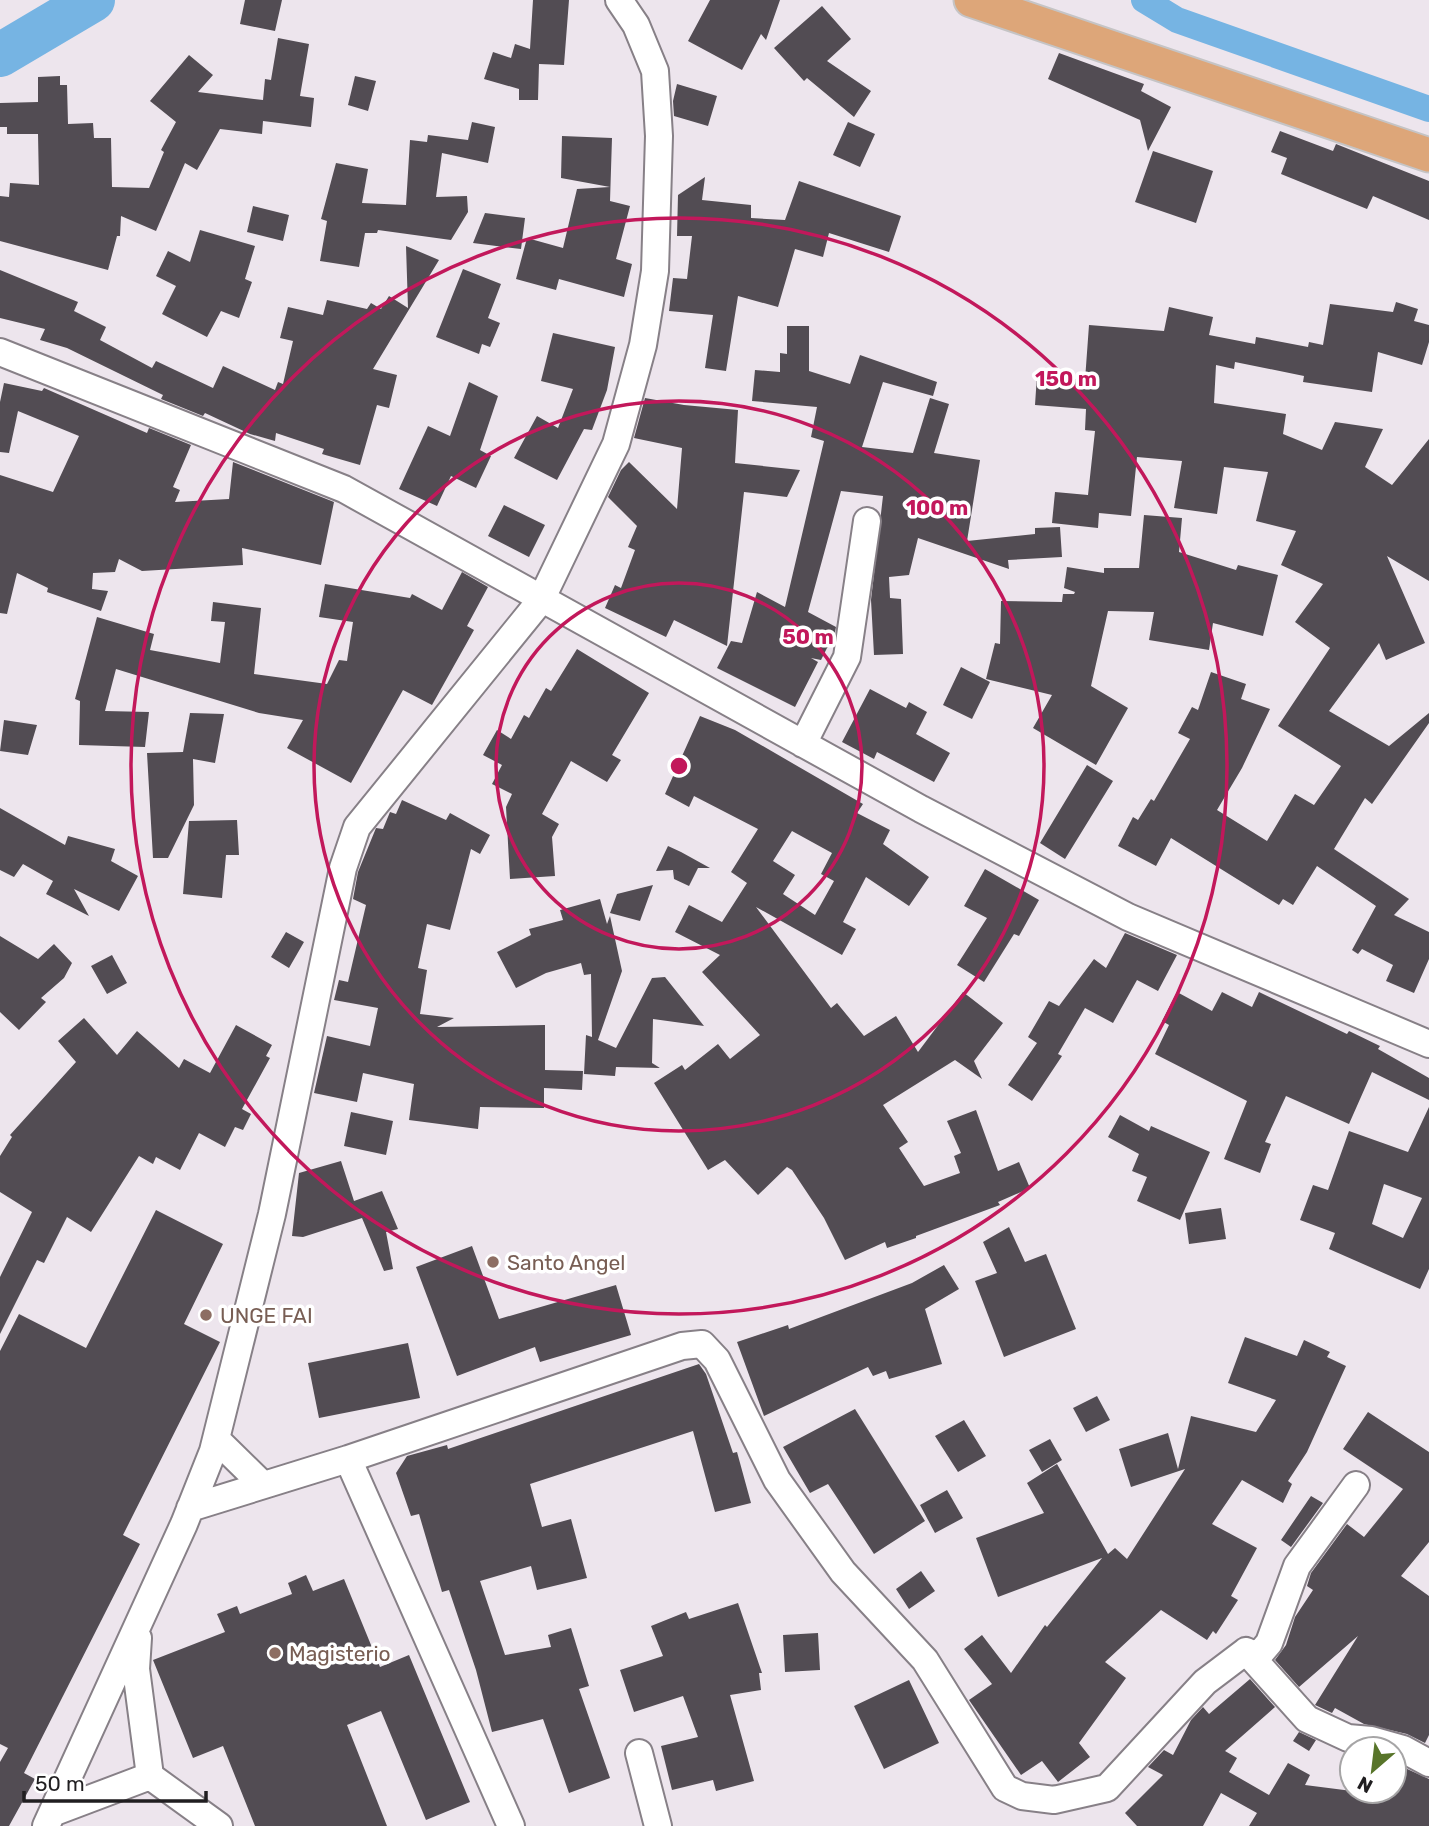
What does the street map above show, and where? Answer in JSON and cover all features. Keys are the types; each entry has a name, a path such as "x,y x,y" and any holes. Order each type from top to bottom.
{"main road":[{"path":"971,0 1429,155"}],"street":[{"path":"49,1820 190,1508 216,1439 271,1214 343,868 357,827 541,600 616,444 643,345 656,271 659,136 655,71 636,25 619,0"},
{"path":"0,352 344,489 803,744 1128,917 1429,1044"},
{"path":"803,744 847,657 867,522"},
{"path":"190,1508 348,1459 682,1346 702,1344 717,1360 776,1480 842,1572 925,1660 1005,1788 1022,1796 1054,1800 1107,1788 1205,1682 1246,1651"},
{"path":"216,1439 263,1485"},
{"path":"348,1459 511,1826"},
{"path":"1246,1651 1258,1656 1269,1643 1297,1566 1356,1485"},
{"path":"139,1622 136,1669 150,1776 219,1826"},
{"path":"1246,1651 1307,1718 1349,1738 1371,1740 1404,1749 1429,1763"},
{"path":"639,1753 658,1826"},
{"path":"49,1820 150,1776"}],"building":[{"path":"245,0 282,0 275,31 240,24"},
{"path":"533,0 569,0 564,65 539,64 538,100 519,100 519,89 484,79 493,52 511,58 515,44 530,49"},
{"path":"710,0 780,0 766,40 761,34 742,70 688,41"},
{"path":"822,6 851,39 827,61 871,91 854,117 807,78 804,81 774,48"},
{"path":"278,38 309,44 300,96 314,98 311,127 263,121 262,134 220,129 197,170 185,163 156,231 121,216 120,236 117,236 108,270 0,241 0,196 9,197 10,183 39,185 38,134 7,134 7,127 0,127 0,103 38,102 38,77 60,76 60,85 67,85 68,124 93,123 94,138 111,138 112,187 149,188 164,152 161,150 176,122 150,101 189,55 213,75 198,92 263,100 265,79 271,80"},
{"path":"1059,53 1144,84 1141,91 1171,107 1148,151 1140,120 1048,79"},
{"path":"355,76 376,81 368,111 348,105"},
{"path":"677,84 717,96 708,126 674,116 673,101"},
{"path":"472,122 495,127 488,163 442,153 436,197 467,196 468,212 451,240 378,230 377,233 365,233 359,267 320,261 327,221 321,219 336,163 368,169 362,203 406,205 410,140 427,142 428,135 468,140"},
{"path":"848,122 875,134 860,167 833,155"},
{"path":"1280,131 1333,151 1336,144 1429,181 1429,220 1373,196 1367,209 1281,174 1287,158 1271,152"},
{"path":"562,136 612,138 610,201 630,206 616,259 632,264 624,297 559,279 556,290 516,279 527,238 563,248 577,189 610,187 561,178"},
{"path":"1153,151 1213,171 1196,223 1135,202"},
{"path":"705,177 702,200 751,205 751,218 785,220 799,181 901,216 889,252 829,233 823,257 795,249 778,307 738,296 726,371 705,368 713,315 669,311 673,278 687,279 692,236 677,236 678,195"},
{"path":"253,206 289,215 283,241 247,232"},
{"path":"485,213 525,218 521,249 473,243"},
{"path":"200,230 255,246 245,279 252,282 239,318 221,311 207,337 162,314 176,286 156,276 168,251 190,262"},
{"path":"406,246 439,260 373,369 397,375 389,408 377,405 360,465 322,454 324,449 276,433 275,441 250,434 205,413 203,416 161,399 163,395 67,348 40,340 45,329 0,318 0,270 78,302 74,311 106,327 100,340 152,368 156,361 213,388 223,366 275,390 278,382 283,384 293,341 280,338 288,307 323,315 327,300 367,309 371,303 381,309 389,296 408,308"},
{"path":"463,269 501,284 488,318 500,323 490,347 482,344 479,354 436,337"},
{"path":"1396,302 1418,309 1414,321 1429,325 1429,342 1422,365 1378,352 1372,392 1303,382 1304,376 1235,362 1234,369 1216,365 1214,403 1286,414 1283,434 1322,450 1335,422 1383,429 1365,467 1392,485 1429,439 1429,581 1387,556 1425,643 1386,660 1379,643 1329,711 1389,746 1429,713 1429,723 1372,804 1365,798 1334,849 1409,899 1394,915 1429,932 1429,959 1414,993 1386,981 1393,965 1362,949 1358,954 1352,950 1376,906 1317,866 1293,905 1283,899 1279,905 1171,838 1156,866 1118,846 1133,817 1138,820 1151,799 1154,801 1190,739 1178,733 1192,707 1198,710 1211,672 1246,684 1241,699 1270,709 1242,768 1217,810 1267,841 1295,794 1314,805 1341,766 1278,726 1330,648 1295,622 1323,584 1281,565 1296,531 1256,521 1268,472 1224,467 1217,514 1174,508 1182,461 1137,457 1131,516 1099,513 1098,528 1052,523 1055,492 1088,495 1095,431 1085,430 1086,409 1035,405 1037,375 1085,380 1089,325 1164,331 1169,307 1213,317 1209,335 1255,344 1256,337 1308,347 1309,342 1323,345 1330,304 1393,312"},
{"path":"787,326 809,326 809,371 850,384 860,355 937,382 933,396 883,382 862,447 913,453 930,398 949,404 934,453 980,460 967,541 1035,534 1035,528 1060,527 1062,557 1008,560 1009,569 918,538 909,575 889,577 890,598 901,599 903,654 874,655 871,600 883,496 841,491 808,612 836,627 835,632 821,660 811,658 818,662 795,707 717,668 731,641 742,643 757,592 785,607 824,441 811,437 817,407 752,401 755,370 780,372 780,353 787,354"},
{"path":"553,333 615,347 607,390 592,430 584,429 557,480 514,458 537,416 558,428 573,389 541,381"},
{"path":"469,382 498,396 480,450 491,456 476,488 451,476 437,506 399,489 428,426 450,436"},
{"path":"4,383 42,391 44,388 147,433 149,428 191,445 173,487 180,490 175,502 229,499 233,462 334,502 321,565 242,548 243,565 142,571 119,559 115,572 93,573 92,589 108,591 101,611 47,592 48,588 17,573 7,614 0,613 0,475 53,492 79,436 18,411 9,453 0,452 0,402"},
{"path":"645,398 738,410 735,463 800,470 787,497 744,492 727,646 674,620 666,637 605,608 615,585 621,588 635,550 628,547 637,526 608,497 621,470 629,462 677,509 682,448 634,438"},
{"path":"504,505 545,525 529,557 488,536"},
{"path":"1144,515 1182,518 1179,552 1236,570 1238,565 1278,575 1263,636 1213,623 1209,650 1149,640 1154,612 1108,611 1091,686 1128,708 1096,765 1033,728 1052,695 986,679 995,643 1000,644 1001,601 1062,602 1063,594 1075,592 1064,588 1067,567 1104,573 1104,568 1139,568"},
{"path":"462,572 488,587 467,626 474,630 432,705 403,690 351,783 287,748 303,720 259,713 116,669 105,711 149,712 145,747 79,745 80,701 75,699 97,617 154,634 150,650 220,663 225,622 211,621 213,602 261,608 254,674 327,684 339,660 347,661 353,622 319,617 325,584 410,598 412,594 442,610"},
{"path":"577,649 649,693 612,755 621,760 607,782 571,761 542,814 559,824 552,837 555,876 510,879 506,807 512,794 492,784 502,765 483,755 497,730 511,739 524,715 529,718 546,688 551,691"},
{"path":"961,667 990,682 972,719 943,705"},
{"path":"870,689 906,708 909,702 927,712 916,734 950,753 934,782 877,752 874,759 842,742"},
{"path":"190,713 224,714 215,763 193,759 194,805 168,858 153,858 147,753 183,752"},
{"path":"700,716 735,730 863,804 857,813 890,830 883,844 929,877 909,906 866,877 843,922 856,929 842,955 756,907 831,1008 837,1003 864,1036 896,1016 918,1052 963,992 1003,1023 974,1061 982,1079 955,1060 883,1105 908,1142 899,1148 924,1186 960,1173 954,1156 961,1153 947,1121 976,1110 998,1171 1019,1162 1030,1188 998,1202 1000,1205 916,1238 887,1248 885,1242 845,1260 824,1218 792,1170 787,1167 758,1195 725,1160 708,1170 654,1083 682,1065 685,1070 718,1044 730,1059 760,1035 702,972 720,955 675,932 689,905 722,922 747,883 731,872 758,829 694,796 689,807 665,794","holes":["792,831 832,853 821,874 834,881 815,915 783,894 795,875 773,861"]},
{"path":"4,720 37,725 28,755 0,751"},
{"path":"1087,765 1113,781 1065,859 1040,843"},
{"path":"402,800 446,820 450,813 490,835 480,854 471,849 450,930 427,924 418,968 427,970 420,1014 454,1018 437,1027 545,1025 545,1070 583,1071 582,1090 544,1088 544,1108 480,1107 478,1129 409,1120 414,1084 363,1073 357,1102 314,1093 327,1036 370,1046 378,1008 334,1000 339,980 348,982 366,905 353,899 358,872 376,828 383,829 390,812 396,814"},
{"path":"0,808 65,845 68,836 115,849 111,861 138,876 119,911 74,889 89,916 46,894 53,881 23,864 14,877 0,870"},
{"path":"237,820 239,855 226,855 222,898 183,894 189,821"},
{"path":"668,846 710,868 698,868 689,886 674,879 673,870 656,871"},
{"path":"985,869 1039,900 1019,936 1014,934 984,982 957,965 987,918 964,906"},
{"path":"653,885 640,921 610,913 617,894"},
{"path":"600,899 607,924 610,916 622,971 598,1040 616,1048 652,978 665,977 704,1026 653,1019 652,1063 660,1068 616,1067 615,1076 584,1074 586,1035 592,1037 591,974 584,975 581,963 546,973 516,988 497,952 531,935 529,929 563,920 560,910"},
{"path":"286,932 304,942 289,968 271,957"},
{"path":"1125,933 1177,955 1158,991 1137,980 1113,1023 1085,1008 1058,1054 1062,1056 1032,1101 1008,1085 1037,1043 1028,1037 1049,1001 1059,1006 1094,959 1106,968"},
{"path":"0,936 38,959 54,944 72,963 64,978 41,998 46,1002 19,1030 0,1012"},
{"path":"112,955 127,983 107,994 91,966"},
{"path":"1177,992 1212,1011 1222,992 1252,1007 1259,992 1347,1034 1349,1031 1380,1046 1378,1049 1429,1078 1429,1100 1372,1072 1349,1124 1286,1096 1265,1142 1271,1144 1260,1173 1224,1159 1247,1101 1155,1054 1169,1025 1162,1021"},
{"path":"84,1018 117,1055 137,1031 179,1068 184,1059 210,1073 236,1025 272,1045 266,1056 270,1058 242,1109 251,1114 243,1130 235,1127 225,1147 199,1133 180,1170 156,1157 153,1164 139,1156 91,1232 67,1217 44,1263 37,1260 0,1334 0,1277 32,1212 0,1192 0,1156 12,1137 10,1135 76,1062 58,1041"},
{"path":"1429,1107 1429,1269 1420,1289 1329,1249 1335,1233 1300,1220 1313,1185 1328,1190 1349,1131 1408,1152","holes":["1384,1184 1422,1198 1403,1238 1372,1224"]},
{"path":"351,1112 393,1121 386,1155 344,1146"},
{"path":"1120,1115 1149,1131 1151,1126 1210,1152 1180,1220 1137,1201 1147,1177 1132,1171 1139,1154 1108,1137"},
{"path":"341,1161 354,1201 382,1191 398,1229 386,1232 393,1269 384,1271 362,1218 303,1237 292,1236 299,1173"},
{"path":"1221,1208 1226,1239 1189,1244 1185,1213"},
{"path":"156,1210 223,1244 184,1324 220,1342 123,1535 140,1544 24,1773 35,1779 9,1826 0,1826 0,1762 8,1748 0,1744 0,1351 19,1314 86,1348"},
{"path":"1009,1227 1025,1262 1046,1254 1076,1329 1004,1357 975,1281 997,1273 983,1242"},
{"path":"472,1246 499,1319 616,1285 631,1335 540,1362 535,1347 457,1376 416,1267"},
{"path":"944,1265 959,1289 925,1309 942,1364 889,1379 886,1371 873,1376 868,1367 764,1416 737,1342 788,1325 789,1329 912,1283"},
{"path":"1245,1337 1297,1356 1304,1340 1330,1352 1327,1357 1346,1366 1307,1452 1288,1481 1292,1484 1283,1503 1242,1480 1212,1524 1257,1548 1231,1596 1238,1600 1216,1634 1213,1631 1207,1640 1161,1610 1105,1662 1126,1678 1079,1743 1090,1757 1058,1782 1042,1761 1021,1775 969,1700 992,1684 964,1649 982,1635 1011,1673 1045,1625 1047,1627 1102,1558 998,1597 976,1538 1044,1513 1027,1483 1057,1464 1108,1554 1115,1548 1127,1559 1185,1469 1131,1487 1119,1449 1168,1433 1178,1469 1191,1416 1256,1432 1276,1400 1228,1383"},
{"path":"408,1343 420,1398 319,1418 308,1363"},
{"path":"699,1364 706,1374 733,1453 737,1452 751,1503 715,1512 693,1431 530,1484 542,1527 571,1519 587,1578 537,1590 531,1566 480,1581 505,1655 551,1647 548,1635 571,1628 589,1686 579,1689 610,1778 569,1793 543,1719 492,1732 476,1670 449,1590 442,1592 419,1514 411,1516 396,1473 407,1456 447,1445 448,1449"},
{"path":"1097,1396 1110,1420 1086,1432 1073,1408"},
{"path":"855,1409 925,1521 874,1554 828,1484 810,1493 783,1447"},
{"path":"1368,1412 1429,1452 1429,1542 1401,1576 1429,1596 1429,1735 1425,1743 1407,1734 1364,1724 1335,1708 1332,1713 1315,1705 1358,1636 1299,1687 1275,1660 1286,1645 1295,1617 1313,1590 1307,1586 1311,1573 1347,1524 1364,1537 1403,1489 1343,1449"},
{"path":"964,1420 986,1456 958,1472 935,1436"},
{"path":"1050,1439 1062,1460 1042,1472 1029,1450"},
{"path":"947,1490 963,1518 935,1533 920,1505"},
{"path":"1311,1496 1323,1503 1291,1547 1281,1540"},
{"path":"921,1571 935,1591 909,1609 896,1589"},
{"path":"306,1575 313,1591 344,1579 380,1667 409,1655 470,1802 426,1820 381,1711 347,1725 387,1826 255,1826 223,1746 193,1758 153,1660 225,1632 217,1614 237,1606 240,1614 292,1594 288,1583"},
{"path":"738,1603 762,1673 759,1673 761,1690 730,1695 754,1781 716,1791 713,1780 672,1790 661,1746 698,1737 683,1696 634,1712 620,1670 663,1656 651,1626 686,1612 689,1619"},
{"path":"818,1633 820,1670 785,1672 783,1635"},
{"path":"1250,1679 1275,1707 1225,1751 1237,1758 1229,1772 1269,1795 1288,1763 1310,1775 1305,1785 1338,1789 1338,1805 1408,1805 1408,1769 1429,1779 1429,1826 1249,1826 1257,1813 1221,1793 1203,1826 1137,1826 1125,1813 1163,1775 1148,1767 1164,1750 1173,1755 1191,1720 1203,1707 1209,1714"},
{"path":"909,1680 939,1743 884,1769 854,1706"},
{"path":"1299,1732 1316,1740 1309,1751 1293,1741"}],"waterway":[{"path":"0,55 93,0"},
{"path":"1144,0 1177,20 1429,109"}],"place":[{"name":"Santo Angel","path":"493,1262"},
{"name":"UNGE FAI","path":"206,1315"},
{"name":"Magisterio","path":"275,1653"}]}
